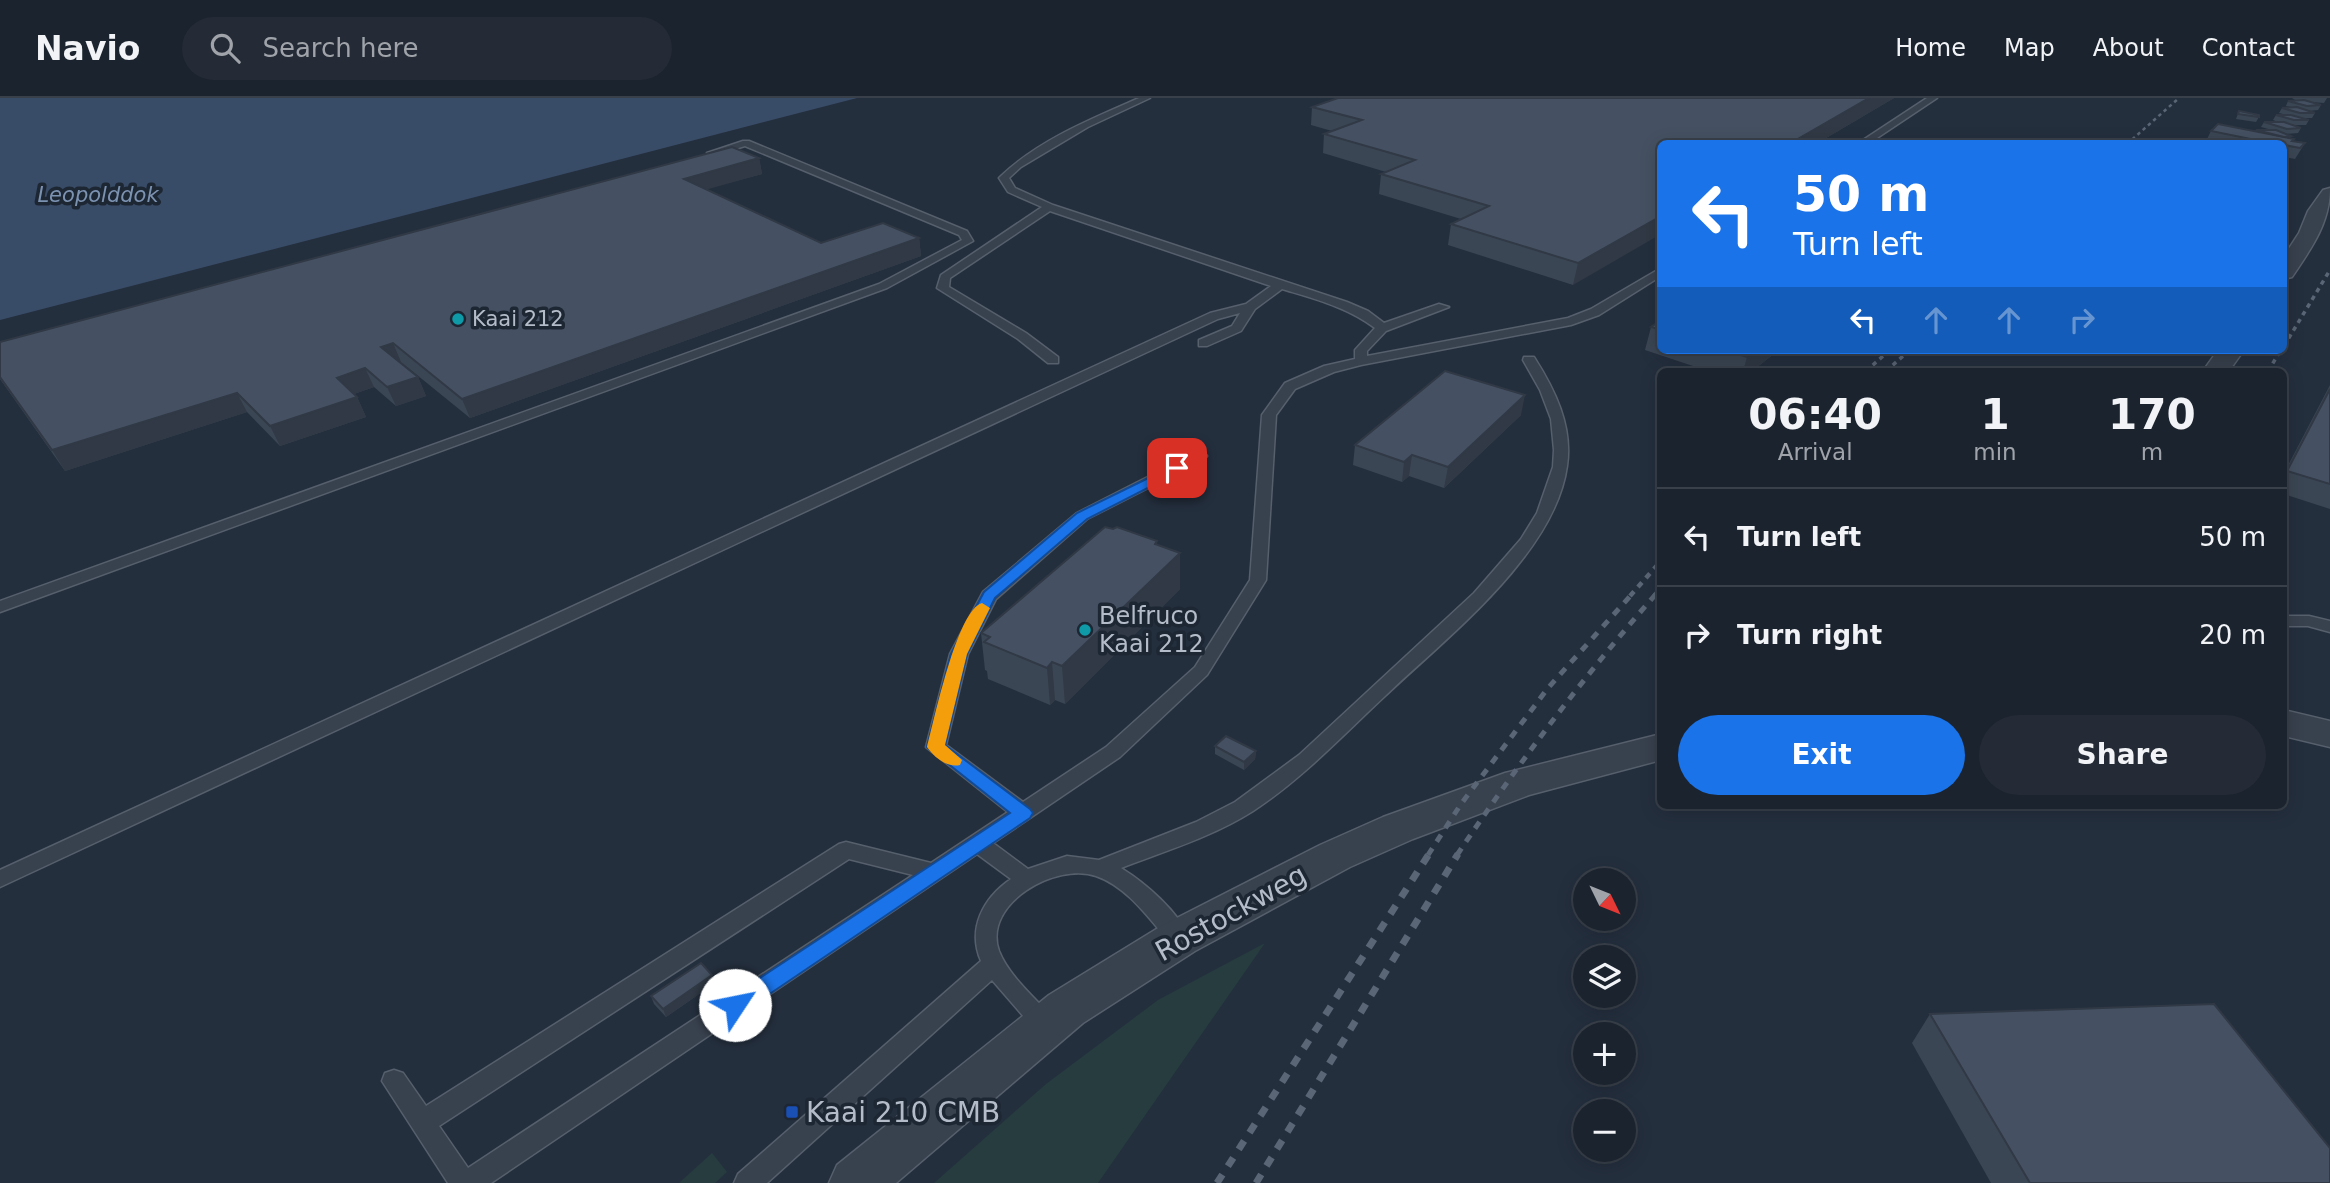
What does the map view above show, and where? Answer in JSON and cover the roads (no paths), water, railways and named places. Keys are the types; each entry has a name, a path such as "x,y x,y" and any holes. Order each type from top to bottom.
{"street":[{"path":"2287,268 2310,233 2318,211 2330,194"},
{"path":"2287,724 2330,734"},
{"name":"Rostockweg","path":"856,1183 1066,1009 1179,938 1335,856 1398,828 1519,783 1604,759 1657,748"}],"lane":[{"path":"1146,98 1085,125 1018,165 1004,178 1011,190 1049,207 1343,304 1364,314 1382,328"},
{"path":"1867,140 1933,98"},
{"path":"0,607 870,291 968,241 963,233 746,143 693,158"},
{"path":"1049,207 945,277 943,288 1022,336 1053,360"},
{"path":"394,1081 465,1183 979,844 1113,752 1201,671 1258,580 1269,415 1290,386 1329,369 1361,361 1571,321 1595,312 1657,273"},
{"path":"1203,343 1237,328 1250,307 1280,285"},
{"path":"0,879 1214,316 1250,307"},
{"path":"1361,361 1361,350 1382,328 1443,307"},
{"path":"1100,868 1210,822 1258,798 1299,766 1478,598 1536,531 1556,485 1562,436 1551,396 1529,360"},
{"path":"1024,813 936,747 959,654 989,596 1082,516 1200,456"},
{"path":"2287,621 2309,621 2330,627"},
{"path":"979,844 1026,879"},
{"path":"422,1123 846,850 936,872"},
{"path":"1045,1025 994,964 985,938 994,906 1026,879 1069,863 1100,868 1132,885 1179,938"},
{"path":"747,1183 994,964"}],"water":[{"name":"Leopolddok","path":"0,98 857,98 0,320"}],"railway":[{"path":"2132,140 2179,98"},
{"path":"2287,341 2330,270"},
{"path":"1869,368 1885,354"},
{"path":"1889,368 1905,354"},
{"path":"2270,368 2279,354"},
{"path":"1630,596 1657,566"},
{"path":"1654,596 1657,593"},
{"path":"1428,855 1461,804 1548,688 1632,594"},
{"path":"1457,855 1552,722 1656,594"},
{"path":"1217,1183 1429,854"},
{"path":"1256,1183 1458,854"}],"place":[{"name":"Kaai 212","path":"458,319"},
{"name":"Belfruco Kaai 212","path":"1085,630"},
{"name":"Kaai 210 CMB","path":"792,1112"}]}
